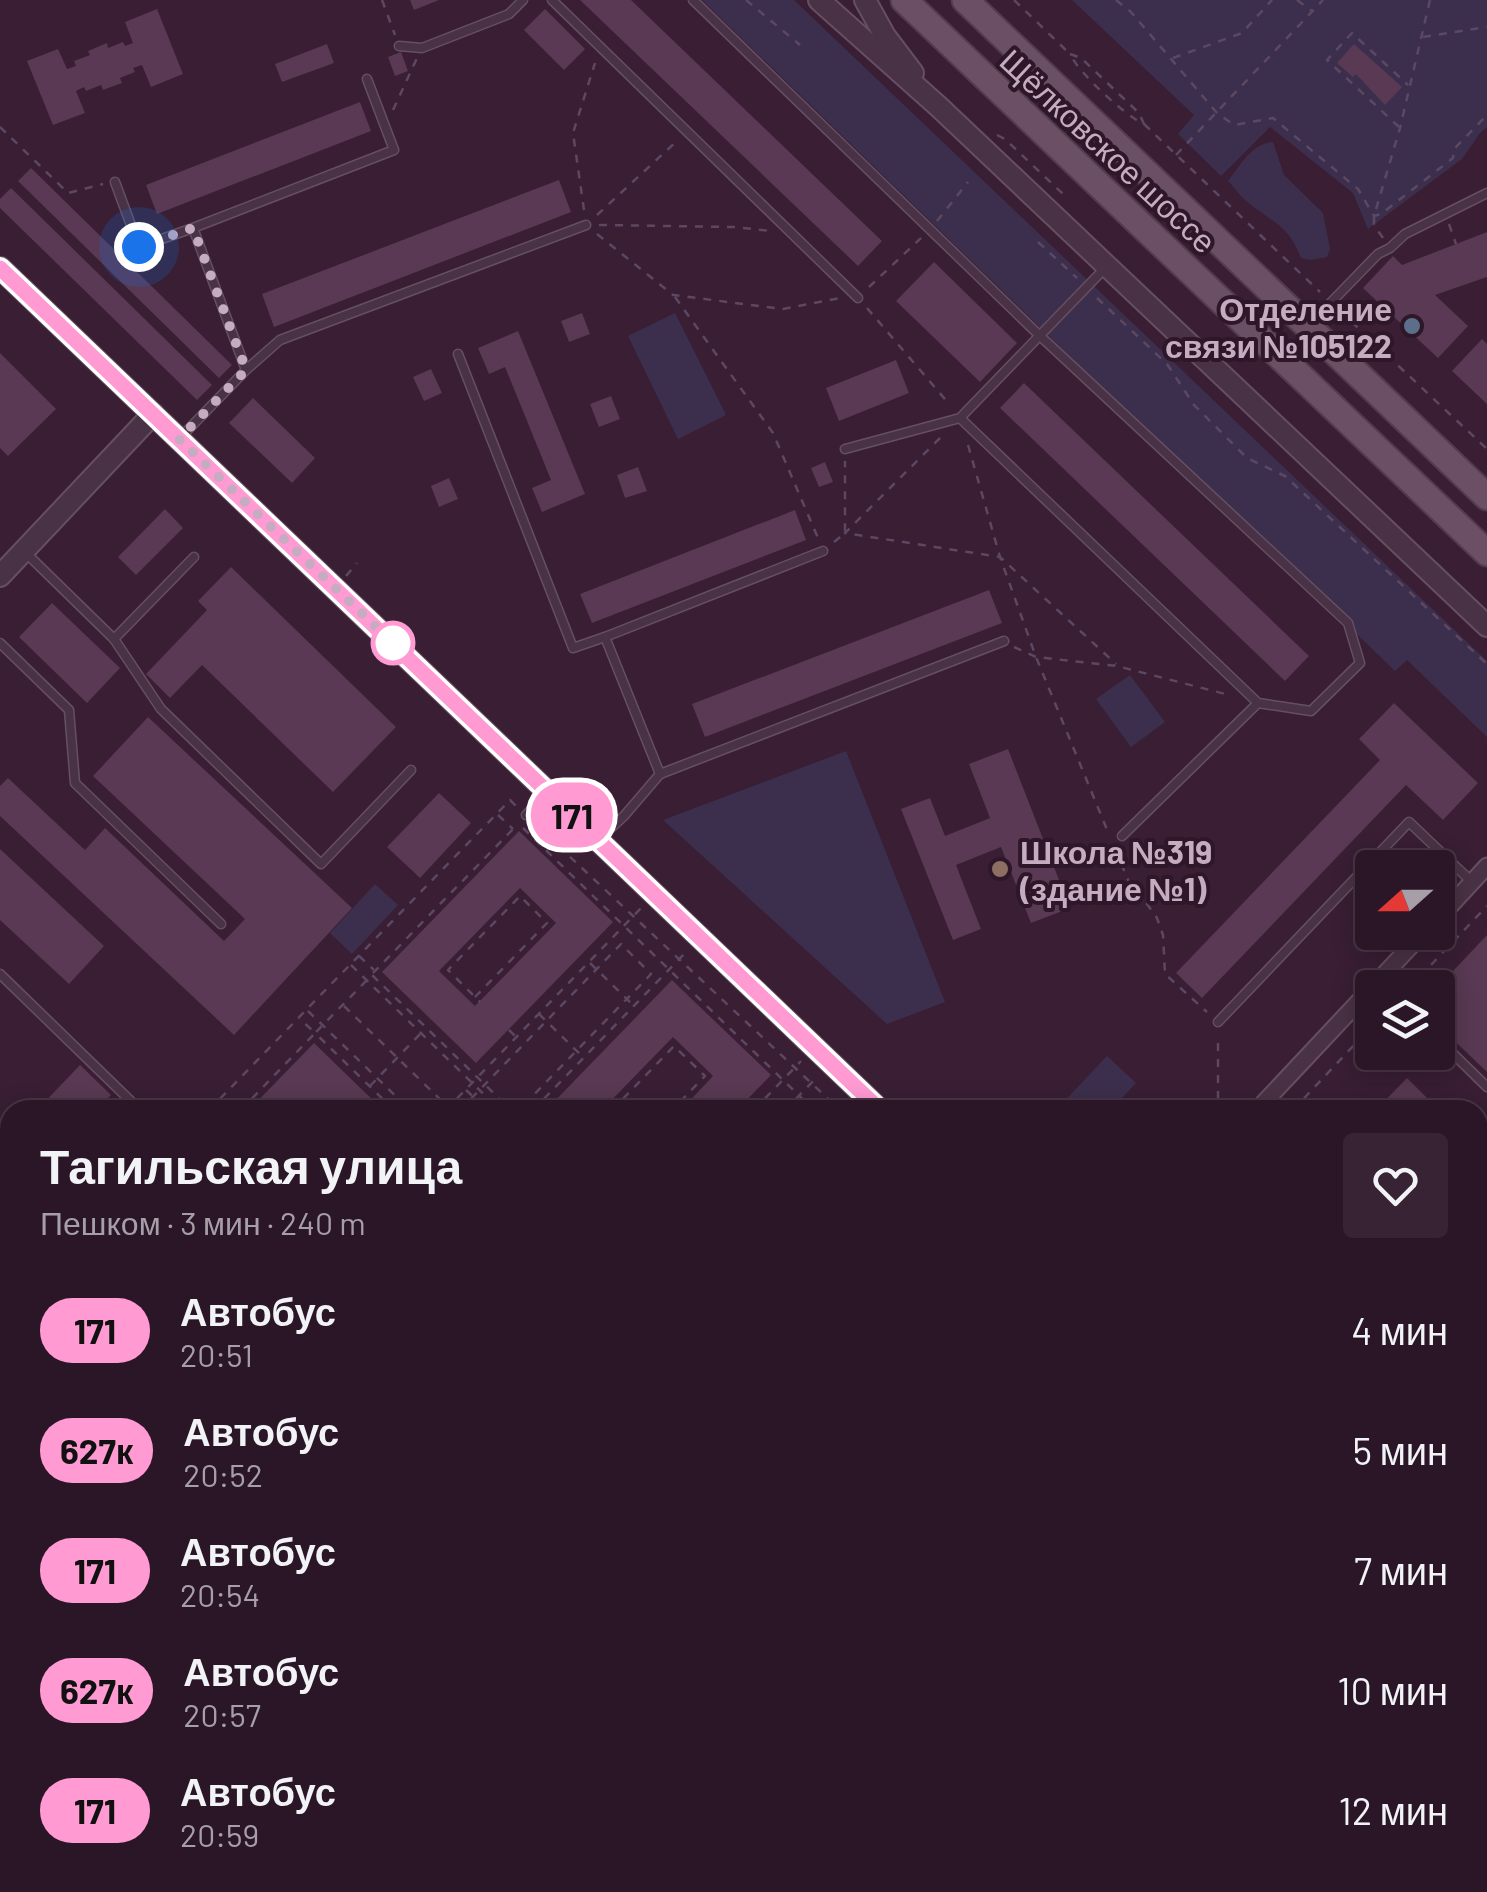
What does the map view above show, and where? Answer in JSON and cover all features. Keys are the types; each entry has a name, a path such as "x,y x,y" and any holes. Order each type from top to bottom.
{"main road":[{"name":"Щёлковское шоссе","path":"904,0 1487,553"},
{"name":"Щёлковское шоссе","path":"965,0 1487,497"}],"street":[{"path":"819,0 938,106 1487,626"},
{"path":"865,0 884,36 938,106"},
{"path":"0,268 870,1100"},
{"path":"0,576 154,414"},
{"path":"1455,900 1487,866"},
{"path":"1392,970 1409,950"},
{"path":"1267,1100 1355,1010"}],"lane":[{"path":"399,46 422,48 509,14 523,0"},
{"path":"552,0 858,298"},
{"path":"693,0 1039,336 1348,622 1360,663 1311,711 1258,703 960,418"},
{"path":"115,182 139,247 394,150 367,79"},
{"path":"1308,326 1378,254 1406,234 1487,193"},
{"path":"179,439 280,340 586,225"},
{"path":"193,228 246,370"},
{"path":"844,449 960,418 1107,266"},
{"path":"458,354 573,648 823,551"},
{"path":"24,551 114,639 161,709 321,864 410,770"},
{"path":"114,639 194,557"},
{"path":"605,636 660,774"},
{"path":"599,839 660,774 1004,641"},
{"path":"0,643 69,710 75,784 221,924"},
{"path":"1122,836 1258,703"},
{"path":"526,816 548,792"},
{"path":"1218,1022 1409,822 1472,882"},
{"path":"0,974 130,1100"},
{"path":"1455,1056 1487,1087"}],"path":[{"path":"382,0 399,46"},
{"path":"746,0 800,45"},
{"path":"1014,0 1070,54 1075,65 1133,120 1144,124"},
{"path":"1116,0 1131,12 1216,113 1234,125 1273,118 1358,189 1374,216"},
{"path":"1171,58 1242,33 1272,0"},
{"path":"1297,0 1312,12"},
{"path":"1176,155 1323,0"},
{"path":"1390,248 1374,224 1374,216 1411,86 1430,0"},
{"path":"1422,37 1487,27"},
{"path":"1400,128 1327,60 1352,33 1411,86"},
{"path":"600,47 573,134 586,225 673,295 774,433 823,551 960,418"},
{"path":"385,126 422,48"},
{"path":"1070,54 1081,58 1139,113 1144,124 1176,155 1487,450"},
{"path":"1374,216 1453,158 1454,149 1487,115"},
{"path":"0,127 68,192 115,182"},
{"path":"586,225 687,131"},
{"path":"1005,138 1063,194 1064,200"},
{"path":"673,295 783,310 837,298 858,298 929,230 968,182"},
{"path":"1446,214 1456,244"},
{"path":"586,225 792,233"},
{"path":"1038,242 1167,364 1194,405 1247,458 1286,476 1487,664"},
{"path":"858,298 960,418 1000,557 1116,664"},
{"path":"844,449 845,533"},
{"path":"845,533 1000,557"},
{"path":"342,580 357,563"},
{"path":"1004,641 1036,657 1117,666 1258,703"},
{"path":"219,1100 510,800 829,1100"},
{"path":"496,814 512,830"},
{"path":"251,1100 450,898 518,823 803,1100"},
{"path":"475,997 547,923 520,896 448,970 475,997 480,1002"},
{"path":"1426,970 1487,906"},
{"path":"456,1100 642,907"},
{"path":"470,1100 621,944 651,974 529,1100"},
{"path":"543,1100 688,951"},
{"path":"358,956 501,1100"},
{"path":"589,962 634,1006"},
{"path":"350,964 490,1100"},
{"path":"342,1005 438,1100"},
{"path":"306,1010 400,1100"},
{"path":"538,1014 584,1058"},
{"path":"299,1018 384,1100"},
{"path":"370,1086 426,1028"},
{"path":"509,1030 516,1037"},
{"path":"1302,1100 1355,1044"},
{"path":"596,1045 603,1052"},
{"path":"621,1100 674,1046 704,1076 681,1100"},
{"path":"764,1100 802,1060"},
{"path":"795,1100 818,1076"},
{"path":"632,1080 636,1084"},
{"path":"466,1089 476,1100"}],"shaded area":[{"path":"702,0 794,0 1487,661 1487,737 1407,660 1395,671"},
{"path":"1072,0 1487,0 1487,127 1462,159 1368,229 1353,193 1270,127 1221,176 1178,134 1194,115"},
{"path":"1273,142 1284,175 1323,213 1330,249 1327,257 1301,258 1287,233 1248,203 1228,181 1253,151"},
{"path":"675,313 726,415 678,439 628,336"},
{"path":"1130,675 1165,722 1131,747 1096,699"},
{"path":"846,751 945,1002 887,1024 663,820"},
{"path":"375,884 398,905 352,954 330,933"},
{"path":"1107,1056 1136,1083 1120,1100 1066,1100"}],"building":[{"path":"410,0 439,0 414,10"},
{"path":"580,0 631,0 882,241 858,266"},
{"path":"157,9 183,74 151,87 142,65 120,78 122,83 103,90 101,85 86,91 84,87 76,91 85,113 53,125 27,61 58,49 67,69 76,66 74,61 107,43 108,48 133,43 125,22"},
{"path":"545,9 585,49 564,70 524,30"},
{"path":"327,44 334,63 282,82 275,64"},
{"path":"1354,44 1402,87 1385,105 1356,74 1353,77 1337,63"},
{"path":"401,52 408,71 395,76 388,57"},
{"path":"360,102 371,131 157,214 146,185"},
{"path":"31,168 232,365 219,378 18,181"},
{"path":"559,180 571,212 274,327 262,294"},
{"path":"11,188 212,385 197,400 0,208 0,199"},
{"path":"1487,232 1487,277 1435,295 1468,326 1438,358 1363,288 1393,256 1402,265"},
{"path":"934,262 1017,343 980,382 896,301"},
{"path":"582,313 590,334 569,342 561,321"},
{"path":"518,331 585,494 542,512 532,488 551,480 505,367 489,374 478,348"},
{"path":"1482,339 1487,344 1487,404 1452,371"},
{"path":"0,353 56,409 8,456 0,448"},
{"path":"896,360 909,393 839,421 826,388"},
{"path":"431,369 442,393 424,401 413,377"},
{"path":"1024,383 1309,656 1285,681 1000,408"},
{"path":"611,396 620,419 599,427 590,404"},
{"path":"253,398 315,458 292,483 229,423"},
{"path":"825,462 833,482 819,487 811,468"},
{"path":"638,467 647,491 625,498 617,475"},
{"path":"449,478 458,499 439,507 431,486"},
{"path":"165,509 183,528 136,575 118,557"},
{"path":"795,510 806,540 592,623 580,594"},
{"path":"231,567 396,727 333,792 202,665 170,698 146,674 207,610 198,601"},
{"path":"989,590 1002,623 705,737 692,704"},
{"path":"52,603 120,668 87,703 19,637"},
{"path":"1394,703 1478,783 1443,820 1406,785 1202,998 1176,973 1380,760 1359,739"},
{"path":"148,717 352,908 234,1035 0,816 0,786 8,778 85,850 105,828 224,941 245,919 93,776"},
{"path":"1008,749 1070,908 1031,923 1001,847 956,865 981,929 953,940 901,809 930,798 945,836 990,818 969,764"},
{"path":"439,793 471,823 420,878 387,847"},
{"path":"519,831 613,922 476,1063 382,972","holes":["520,888 556,923 475,1006 439,971"]},
{"path":"0,849 104,946 69,984 0,920"},
{"path":"1487,935 1487,1072 1455,1041 1454,970"},
{"path":"672,980 771,1075 747,1100 690,1100 713,1076 673,1037 612,1100 556,1100"},
{"path":"314,1043 373,1100 314,1100 259,1100"},
{"path":"80,1065 111,1095 106,1100 47,1100"},
{"path":"1407,1078 1429,1100 1386,1100"}],"bus line":[{"name":"171","path":"0,268 870,1100"}],"place":[{"name":"Отделение связи №105122","path":"1412,326"},
{"name":"Школа №319 (здание №1)","path":"1000,869"}],"route":[{"path":"139,247 193,228 246,370 179,439 393,643"}]}
